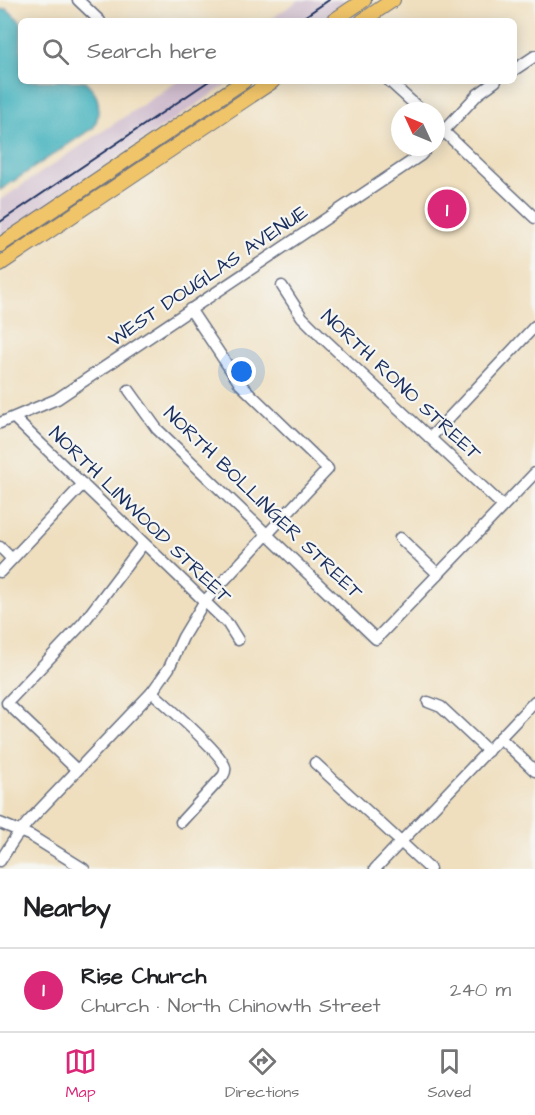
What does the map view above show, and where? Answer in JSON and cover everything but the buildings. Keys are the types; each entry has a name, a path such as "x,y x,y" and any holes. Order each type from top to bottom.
{"main road":[{"path":"337,18 364,0"},
{"path":"366,18 393,0"},
{"path":"0,245 240,84"},
{"path":"0,264 269,84"},
{"path":"38,238 42,228 52,218 103,182 106,174"}],"street":[{"path":"78,0 97,18"},
{"path":"517,68 535,56"},
{"path":"392,84 412,102"},
{"path":"445,125 492,84"},
{"path":"445,137 535,218"},
{"name":"WEST DOUGLAS AVENUE","path":"0,423 57,399 420,156"},
{"name":"NORTH RONO STREET","path":"282,286 302,317 502,506"},
{"path":"0,861 20,831 152,692 169,668 183,637 204,602 328,469 240,384 190,309"},
{"path":"430,438 535,326"},
{"name":"NORTH BOLLINGER STREET","path":"129,390 157,429 376,639 438,574"},
{"name":"NORTH LINWOOD STREET","path":"14,418 228,624 238,640"},
{"path":"400,538 438,574 535,473"},
{"path":"0,572 83,484"},
{"path":"77,770 7,703 83,623 143,544"},
{"path":"0,547 12,559"},
{"path":"152,692 205,742 225,765 226,770 223,776 181,822"},
{"path":"375,869 535,701"},
{"path":"429,702 441,707 488,750"},
{"path":"500,738 535,771"},
{"path":"315,763 430,869"},
{"path":"0,823 31,836 84,869"}],"shaded area":[{"path":"299,0 354,0 327,18 272,18"},
{"path":"174,84 228,84 0,236 0,200"}],"water":[{"path":"7,9 18,19 18,84 88,84 97,97 99,108 94,127 0,190 0,10"}],"railway":[{"path":"302,18 329,0"},
{"path":"0,222 205,84"}],"place":[{"name":"Rise Church","path":"447,209"}]}
